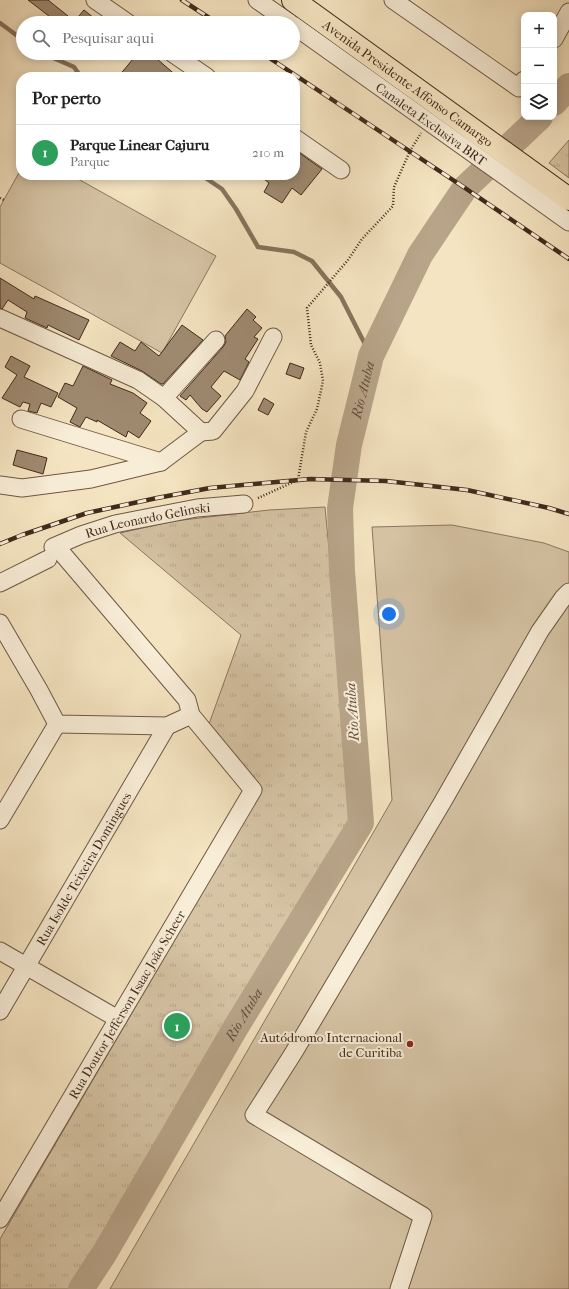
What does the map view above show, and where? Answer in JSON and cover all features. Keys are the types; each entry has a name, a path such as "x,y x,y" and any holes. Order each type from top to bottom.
{"main road":[{"name":"Avenida Presidente Affonso Camargo","path":"293,0 446,123 503,152 568,214"}],"street":[{"path":"95,0 118,16"},
{"path":"257,0 280,16"},
{"path":"395,1 519,88 522,84"},
{"path":"557,34 569,12"},
{"name":"Canaleta Exclusiva BRT","path":"300,30 427,120 446,123 568,214"},
{"path":"182,60 200,72"},
{"path":"300,141 341,170"},
{"path":"0,318 138,380 164,398 201,432"},
{"path":"0,485 22,488 91,479 161,462 201,432 212,431 246,391 272,337"},
{"path":"164,398 216,340"},
{"path":"21,419 161,462"},
{"name":"Rua Leonardo Gelinski","path":"0,583 54,553 81,535 115,524 197,508 244,504"},
{"path":"54,553 187,700 192,715 167,726 57,724"},
{"path":"399,1289 423,1216 254,1115 294,1052 442,803 540,631 563,598 569,592"},
{"path":"0,623 57,724"},
{"name":"Rua Doutor Jefferson Isaac João Scheer","path":"0,1219 253,790 192,715"},
{"path":"0,820 57,724"},
{"name":"Rua Isolde Teixeira Domingues","path":"0,1011 167,726"},
{"path":"0,950 118,1019"}],"path":[{"path":"244,504 298,480 306,432 317,409 323,381 320,363 311,345 307,308 348,260 362,239 393,206 394,187 410,151 427,120"},
{"path":"0,198 4,200"}],"green space":[{"path":"569,140 569,178 549,163"},
{"path":"16,178 16,180 80,180 216,256 162,353 0,263 0,207"},
{"path":"325,507 354,813 89,1264 71,1289 0,1289 0,1239 262,790 209,724 241,635 120,533 174,521 269,510"},
{"name":"Autódromo Internacional de Curitiba","path":"452,525 544,543 569,552 569,1289 110,1289 392,800 372,527"}],"building":[{"path":"28,0 48,0 68,16 49,16"},
{"path":"84,10 91,16 79,16"},
{"path":"132,60 158,60 172,72 122,72"},
{"path":"300,154 322,169 301,195 292,188 282,203 264,192 269,183 265,180 300,180"},
{"path":"0,278 34,299 35,296 89,320 79,340 48,325 47,328 25,318 27,312 8,300 2,309 0,308"},
{"path":"247,309 256,317 253,320 262,328 254,337 258,339 245,359 249,362 240,380 224,371 211,387 221,396 207,412 202,409 190,395 186,400 180,396 223,347 226,342 225,336"},
{"path":"182,325 203,340 163,384 142,371 111,356 120,342 135,351 141,342 159,356"},
{"path":"11,356 30,366 24,377 58,393 51,407 41,403 37,413 28,411 30,404 23,402 20,407 2,398 17,375 5,367"},
{"path":"290,363 304,368 300,379 286,374"},
{"path":"83,366 112,380 110,384 133,393 147,403 140,413 151,421 139,438 128,431 126,437 97,420 97,422 86,417 80,427 70,422 77,408 58,397 65,383 73,386"},
{"path":"264,398 274,404 268,415 258,410"},
{"path":"17,450 47,458 43,474 13,465"}],"waterway":[{"path":"0,23 16,35"},
{"path":"58,60 74,67 78,72"},
{"name":"Rio Atuba","path":"557,100 569,86"},
{"name":"Rio Atuba","path":"81,1289 104,1254 236,1027 361,823 342,571 340,508 349,445 371,356 420,255 465,188 537,120"},
{"path":"208,180 222,189 236,209 258,247 294,252 312,261 341,297 371,356"}],"railway":[{"path":"182,0 206,16"},
{"path":"273,60 291,72"},
{"path":"300,78 569,259"},
{"path":"0,544 87,513 157,498 210,488 310,479 386,481 467,490 549,508 569,514"}],"place":[{"name":"Parque Linear Cajuru","path":"177,1026"},
{"name":"Autódromo Internacional de Curitiba","path":"410,1044"}]}
